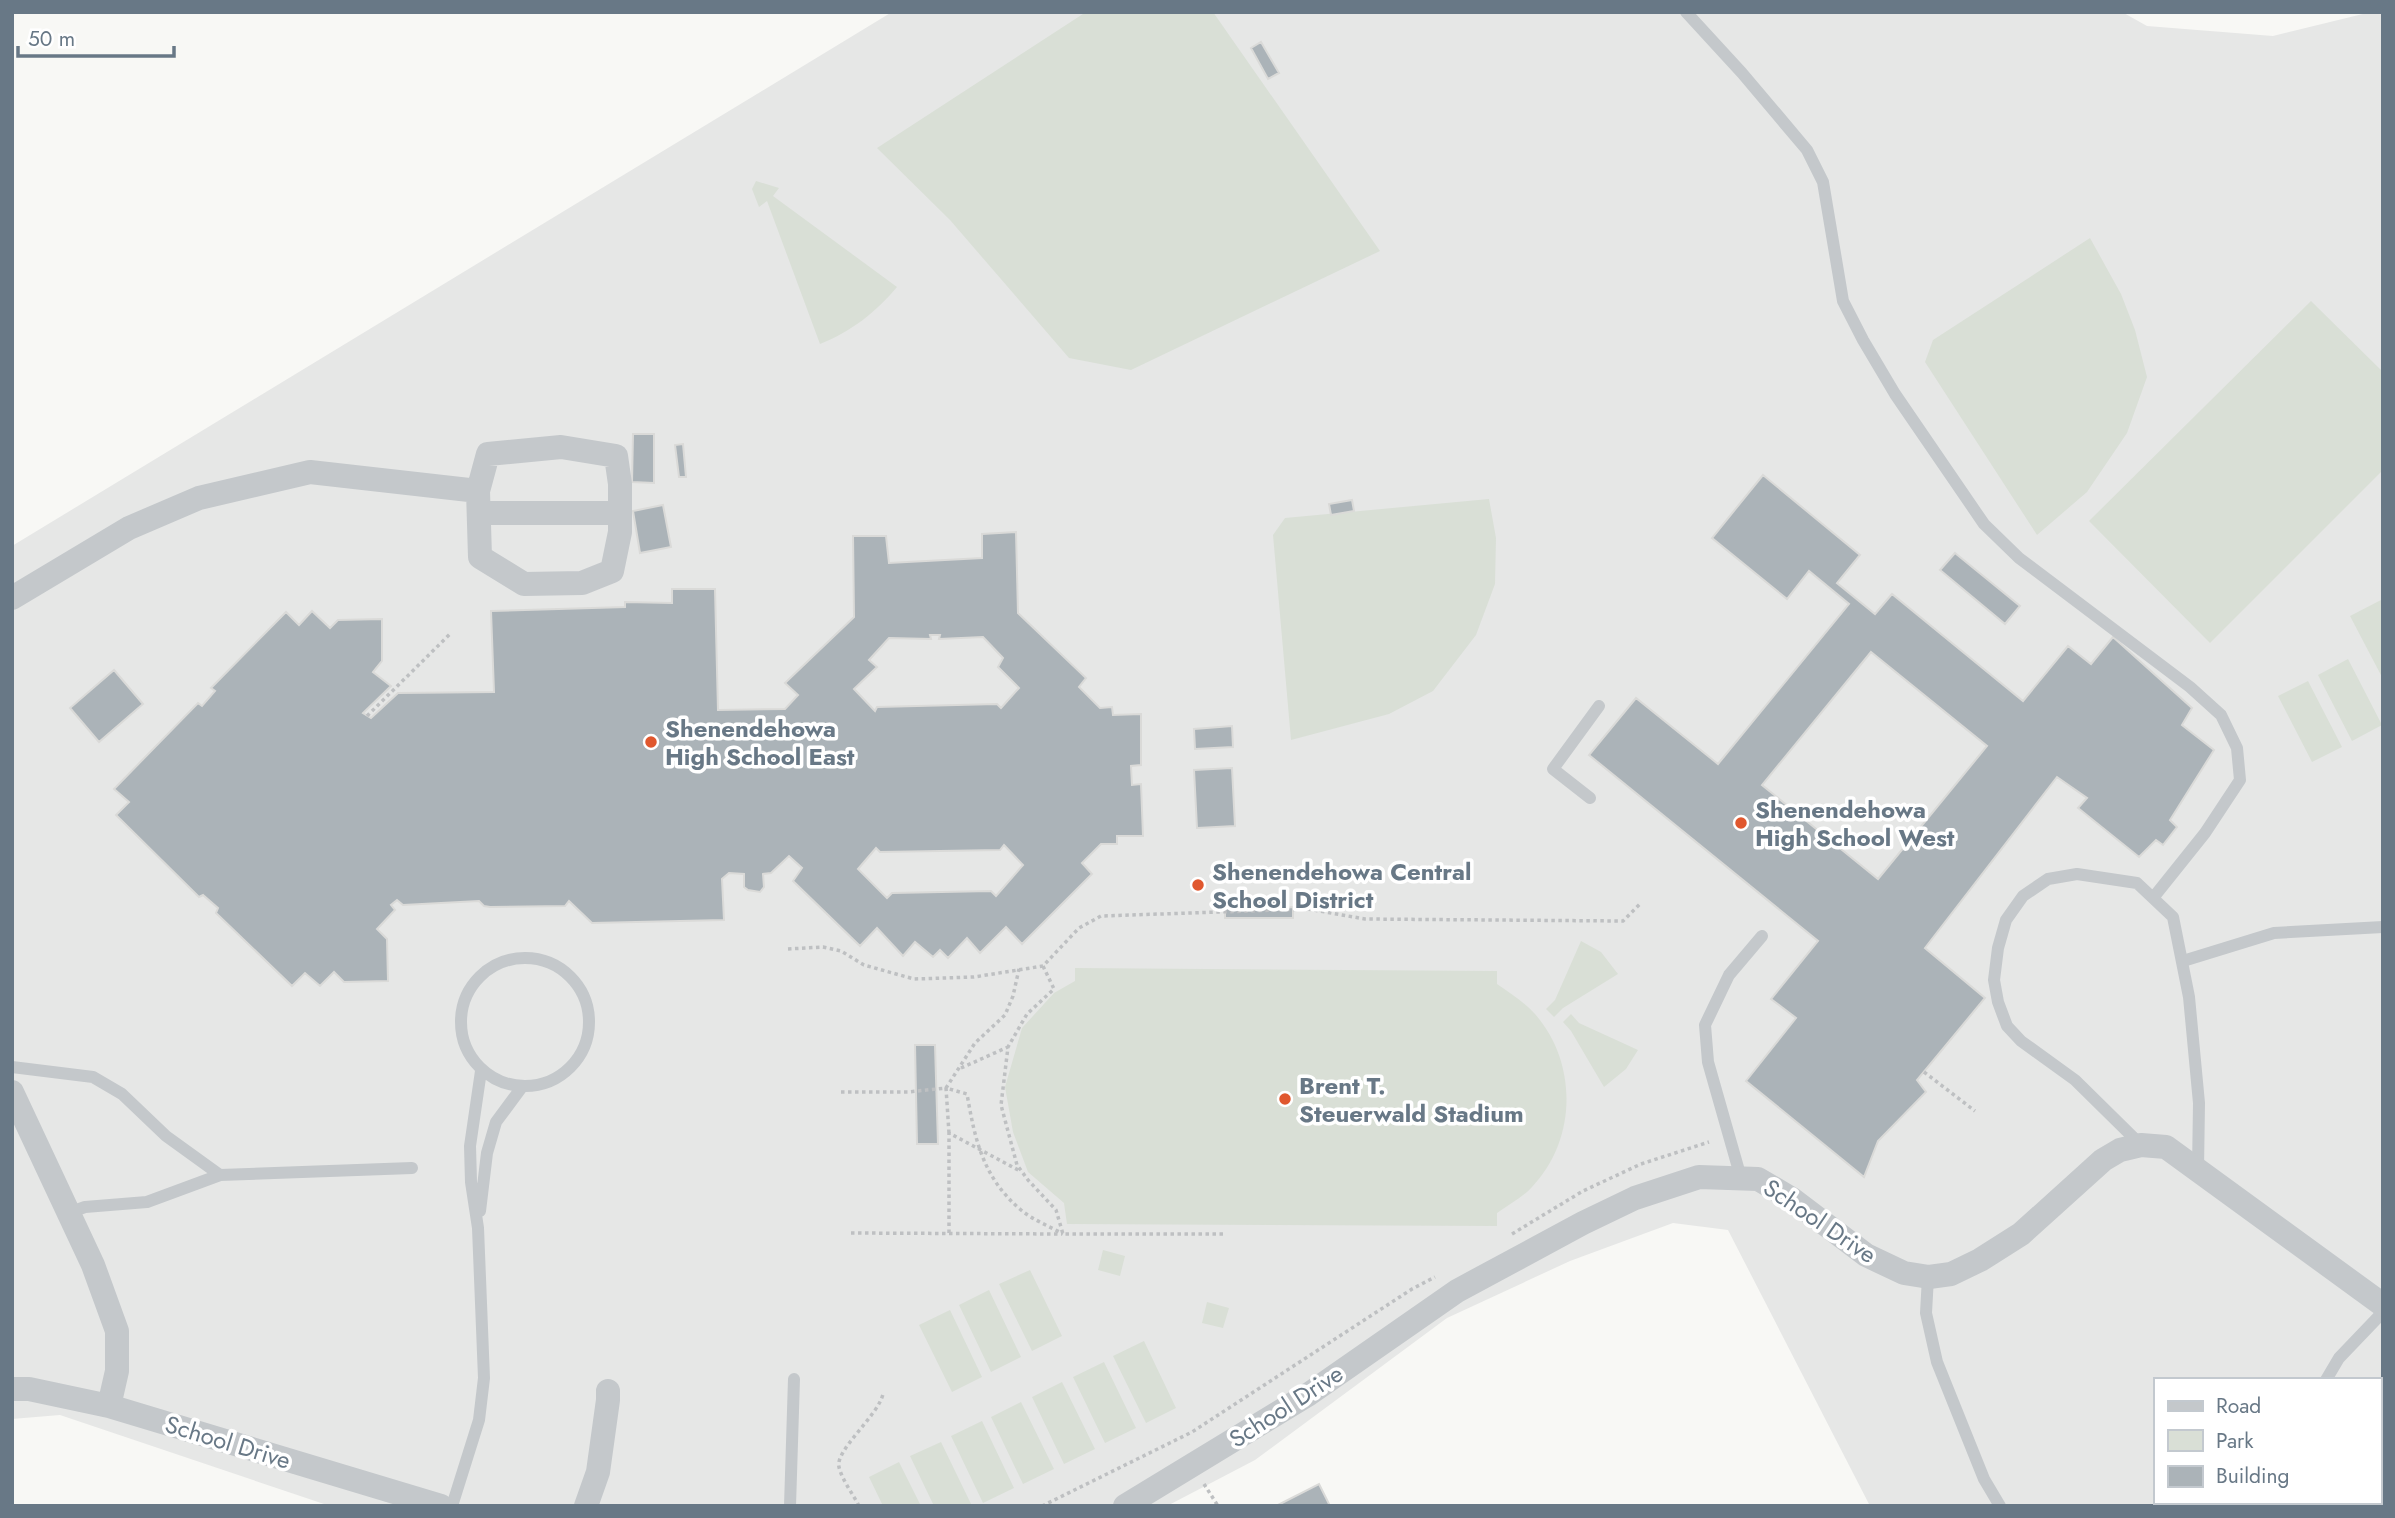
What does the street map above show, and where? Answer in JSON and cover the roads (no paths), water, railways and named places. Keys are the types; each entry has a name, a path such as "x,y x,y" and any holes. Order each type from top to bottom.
{"street":[{"path":"561,447 616,456 620,513 620,532 612,571 582,583 524,584 480,557 478,502 488,454 561,447"},
{"path":"12,598 129,528 199,498 310,472 478,502 620,513"},
{"path":"12,1092 93,1265 117,1331 117,1371 109,1406"},
{"path":"2141,1145 2166,1147 2383,1305"},
{"name":"School Drive","path":"1125,1506 1309,1394 1457,1291 1635,1198 1699,1177 1758,1179 1792,1199 1866,1255 1904,1273 1927,1277 1951,1274 1980,1260 2021,1234 2102,1160 2120,1150 2141,1145"},
{"name":"School Drive","path":"12,1389 29,1389 109,1406 441,1506"},
{"path":"586,1506 598,1472 608,1391"}],"lane":[{"path":"1686,12 1807,150 1824,182 1843,301 1895,394 1984,524 2019,558 2190,687 2221,715 2237,748 2240,780 2205,833 2153,898"},
{"path":"1590,799 1553,769 1598,706"},
{"path":"2141,1145 2075,1080 2021,1041 2007,1026 1998,1002 1994,979 1998,948 2006,920 2023,896 2048,879 2077,874 2137,883 2173,917 2189,997 2199,1103 2199,1170"},
{"path":"2183,961 2274,933 2383,927"},
{"path":"1741,1178 1708,1062 1705,1025 1729,975 1762,936"},
{"path":"514,958 534,958 554,964 571,976 584,994 590,1016 588,1038 579,1058 564,1074 544,1084 522,1087 500,1082 481,1070 468,1055 461,1035 460,1015 466,995 472,986 494,965 514,958"},
{"path":"12,1067 93,1077 122,1094 166,1136 220,1175"},
{"path":"452,1506 479,1420 484,1378 478,1228 471,1182 470,1146 481,1070"},
{"path":"478,1228 487,1153 496,1122 522,1087"},
{"path":"68,1213 85,1207 147,1202 220,1175 412,1168"},
{"path":"1927,1277 1926,1313 1937,1363 1984,1479 2000,1506"},
{"path":"2327,1378 2339,1358 2383,1312"},
{"path":"790,1506 794,1379"}],"place":[{"name":"Shenendehowa High School East","path":"651,742"},
{"name":"Shenendehowa High School West","path":"1741,823"},
{"name":"Shenendehowa Central School District","path":"1198,885"},
{"name":"Brent T. Steuerwald Stadium","path":"1285,1099"}]}
